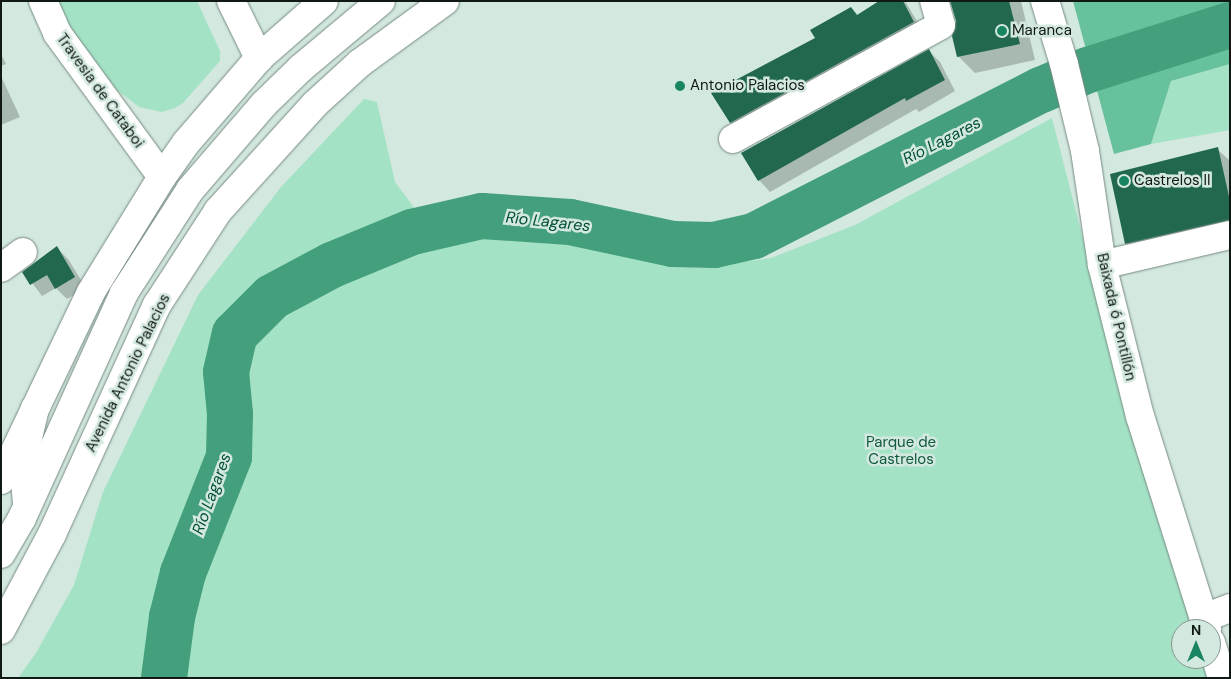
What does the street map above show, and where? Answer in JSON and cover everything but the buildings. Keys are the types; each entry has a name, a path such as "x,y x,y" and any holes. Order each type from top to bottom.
{"street":[{"name":"Travesia de Cataboi","path":"43,1 56,33 162,177"},
{"path":"232,1 259,58"},
{"path":"1,480 91,292 162,177 186,143 259,58 324,1"},
{"path":"1,554 27,504 124,293 190,190 264,104 301,68 381,1"},
{"name":"Avenida Antonio Palacios","path":"1,630 52,534 157,305 218,212 315,104 360,62 445,1"},
{"path":"733,139 941,25 934,1"},
{"name":"Baixada ó Pontillón","path":"1048,14 1064,64 1082,140 1102,265 1140,416 1204,619"},
{"path":"1102,265 1230,236"},
{"path":"1,268 23,252"},
{"path":"27,504 23,460 35,408"},
{"path":"1218,619 1230,608"}],"green space":[{"path":"48,1 197,1 220,51 220,61 183,103 175,108 162,112 139,107 113,87"},
{"path":"1073,1 1230,1 1230,64 1171,81 1151,144 1114,154"},
{"path":"1230,64 1230,130 1151,144 1171,81"},
{"name":"Parque de Castrelos","path":"364,99 377,102 395,182 438,240 487,236 561,236 697,268 771,258 855,225 1052,118 1138,454 1190,619 1171,619 1171,669 1206,669 1209,678 18,678 36,653 74,585 103,492 198,295 281,187"}],"waterway":[{"name":"Río Lagares","path":"164,678 172,617 183,573 229,457 230,414 226,372 235,334 272,297 332,265 412,232 482,216 570,222 673,244 714,245 754,236 1041,90 1088,70 1230,25"}],"place":[{"name":"Maranca","path":"1002,31"},
{"name":"Antonio Palacios","path":"680,86"},
{"name":"Castrelos II","path":"1124,181"}]}
